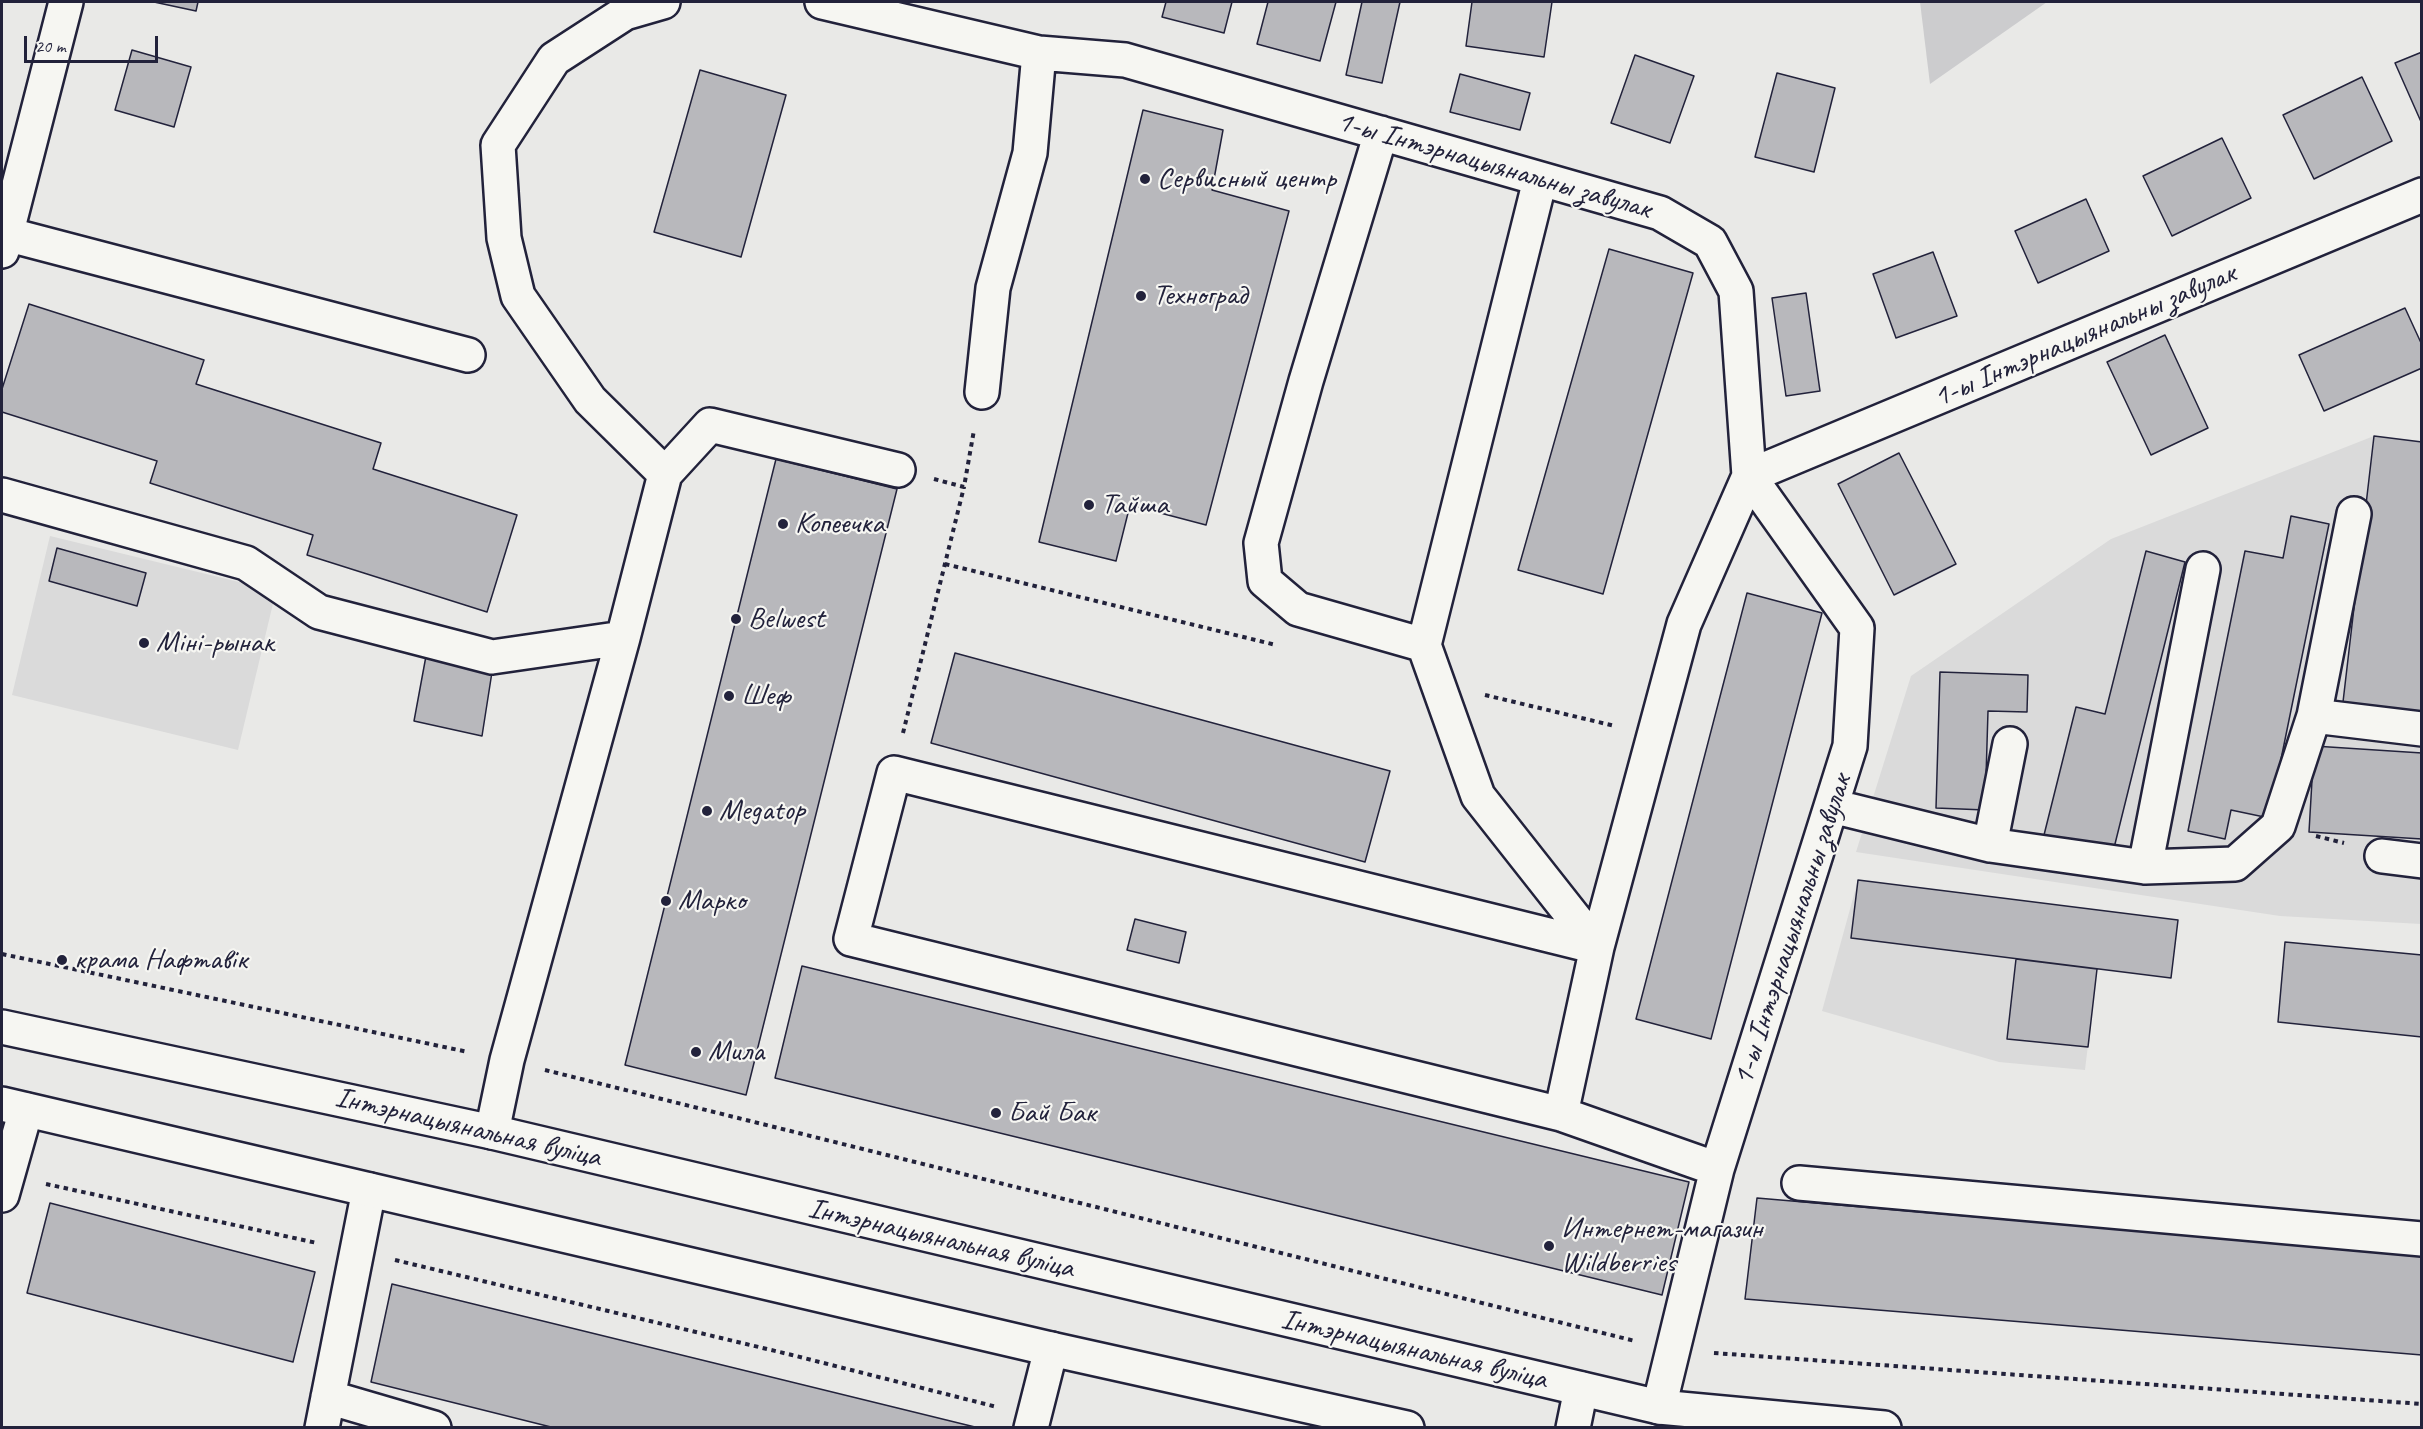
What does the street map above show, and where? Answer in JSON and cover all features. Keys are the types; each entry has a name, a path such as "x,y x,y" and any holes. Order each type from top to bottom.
{"main road":[{"path":"66,2 4,242 468,355"},
{"path":"663,2 625,13 554,59 498,145 504,238 518,296 590,400 665,474"},
{"name":"1-ы Інтэрнацыянальны завулак","path":"822,2 1039,53 1125,60 1660,213 1710,242 1736,291 1749,476 1857,628 1850,746 1717,1169 1659,1407"},
{"path":"982,392 993,288 1030,153 1039,53"},
{"path":"1381,133 1306,381 1261,543 1265,581 1298,609 1424,645"},
{"path":"1540,180 1424,645 1478,796 1597,946"},
{"name":"1-ы Інтэрнацыянальны завулак","path":"1749,476 2421,195"},
{"path":"492,1132 507,1060 623,638 665,474 710,425 898,470"},
{"path":"1562,1114 1597,946 1684,624 1749,476"},
{"path":"2,495 246,563 319,612 492,657 623,638"},
{"path":"1832,807 1990,845 2145,867 2235,864 2278,826 2314,716 2354,514"},
{"path":"2145,867 2203,569"},
{"path":"2314,716 2421,729"},
{"path":"1990,845 2010,744"},
{"path":"1597,946 894,773 851,939 1562,1114 1717,1169"},
{"path":"2382,856 2421,861"},
{"name":"Інтэрнацыянальная вуліца","path":"2,1028 492,1132 1659,1407 1884,1428"},
{"path":"4,1185 14,1107 1051,1349 1407,1428"},
{"path":"1799,1183 2421,1239"},
{"path":"369,1190 325,1412 434,1428"},
{"path":"1032,1422 1051,1349"},
{"path":"1573,1428 1581,1389"}],"path":[{"path":"894,773 964,486 972,440"},
{"path":"898,470 964,486"},
{"path":"2278,826 2382,856"},
{"path":"2,954 507,1060 1673,1350 2421,1404"},
{"path":"4,1185 357,1251 792,1354 1032,1422"}],"shaded area":[{"path":"1920,2 2047,2 1930,84"},
{"path":"2374,436 2421,442 2421,924 2280,916 1856,852 1911,676 2111,539"},
{"name":"Міні-рынак","path":"50,536 276,591 238,750 12,695"},
{"path":"1858,880 2178,920 2171,978 2097,969 2085,1070 1999,1062 1822,1011"}],"building":[{"path":"154,2 198,2 196,11"},
{"path":"1166,2 1232,2 1224,33 1162,17"},
{"path":"1268,2 1336,2 1320,61 1257,44"},
{"path":"1362,2 1400,2 1382,83 1346,75"},
{"path":"1472,2 1552,2 1544,57 1466,46"},
{"path":"132,50 191,67 174,127 115,110"},
{"path":"2422,52 2422,124 2395,63"},
{"path":"1635,55 1694,76 1670,143 1611,123"},
{"path":"700,70 786,95 741,257 654,232"},
{"path":"1777,73 1835,88 1814,172 1755,157"},
{"path":"1460,74 1530,93 1520,130 1450,112"},
{"path":"2362,77 2392,141 2314,179 2283,115"},
{"path":"1143,110 1223,130 1212,190 1289,211 1206,525 1130,505 1116,561 1039,542"},
{"path":"2222,138 2251,198 2172,236 2143,176"},
{"path":"2086,199 2109,251 2038,283 2015,231"},
{"path":"1609,249 1693,273 1603,594 1518,570"},
{"path":"1933,252 1957,316 1896,338 1873,274"},
{"path":"1806,293 1820,391 1786,396 1772,298"},
{"path":"29,304 204,360 196,384 381,443 373,469 517,515 487,612 307,555 313,535 150,483 157,461 2,412 2,389"},
{"path":"2405,308 2422,345 2422,368 2324,411 2299,355"},
{"path":"2165,335 2208,428 2151,455 2107,362"},
{"path":"2374,436 2422,442 2422,712 2343,702"},
{"path":"1899,453 1956,564 1894,595 1838,484"},
{"path":"776,459 897,489 746,1095 625,1065"},
{"path":"2291,516 2329,524 2269,818 2231,810 2225,839 2188,831 2245,551 2283,558"},
{"path":"57,548 146,573 137,606 49,581"},
{"path":"2146,551 2185,562 2113,852 2044,835 2076,707 2105,714"},
{"path":"1747,593 1822,613 1711,1039 1636,1019"},
{"path":"955,653 1390,771 1365,862 931,743"},
{"path":"426,656 492,672 482,736 414,721"},
{"path":"1940,672 2028,675 2027,712 1988,711 1985,810 1936,808"},
{"path":"2314,746 2422,753 2422,839 2309,832"},
{"path":"1858,880 2178,920 2171,978 1851,938"},
{"path":"1135,919 1186,932 1179,963 1127,950"},
{"path":"2285,942 2422,955 2422,1037 2278,1022"},
{"path":"2016,959 2097,969 2088,1047 2007,1039"},
{"path":"802,966 1689,1182 1662,1295 775,1078"},
{"path":"1757,1198 2422,1255 2422,1355 1745,1299"},
{"path":"50,1203 315,1272 293,1362 27,1293"},
{"path":"392,1284 979,1428 555,1428 371,1382"}],"place":[{"name":"Сервисный центр","path":"1145,179"},
{"name":"Техноград","path":"1141,296"},
{"name":"Тайша","path":"1089,505"},
{"name":"Копеечка","path":"783,524"},
{"name":"Belwest","path":"736,619"},
{"name":"Міні-рынак","path":"144,643"},
{"name":"Шеф","path":"729,696"},
{"name":"Megatop","path":"707,811"},
{"name":"Марко","path":"666,901"},
{"name":"крама Нафтавік","path":"62,960"},
{"name":"Мила","path":"696,1052"},
{"name":"Бай Бак","path":"996,1113"},
{"name":"Интернет-магазин Wildberries","path":"1549,1246"}]}
